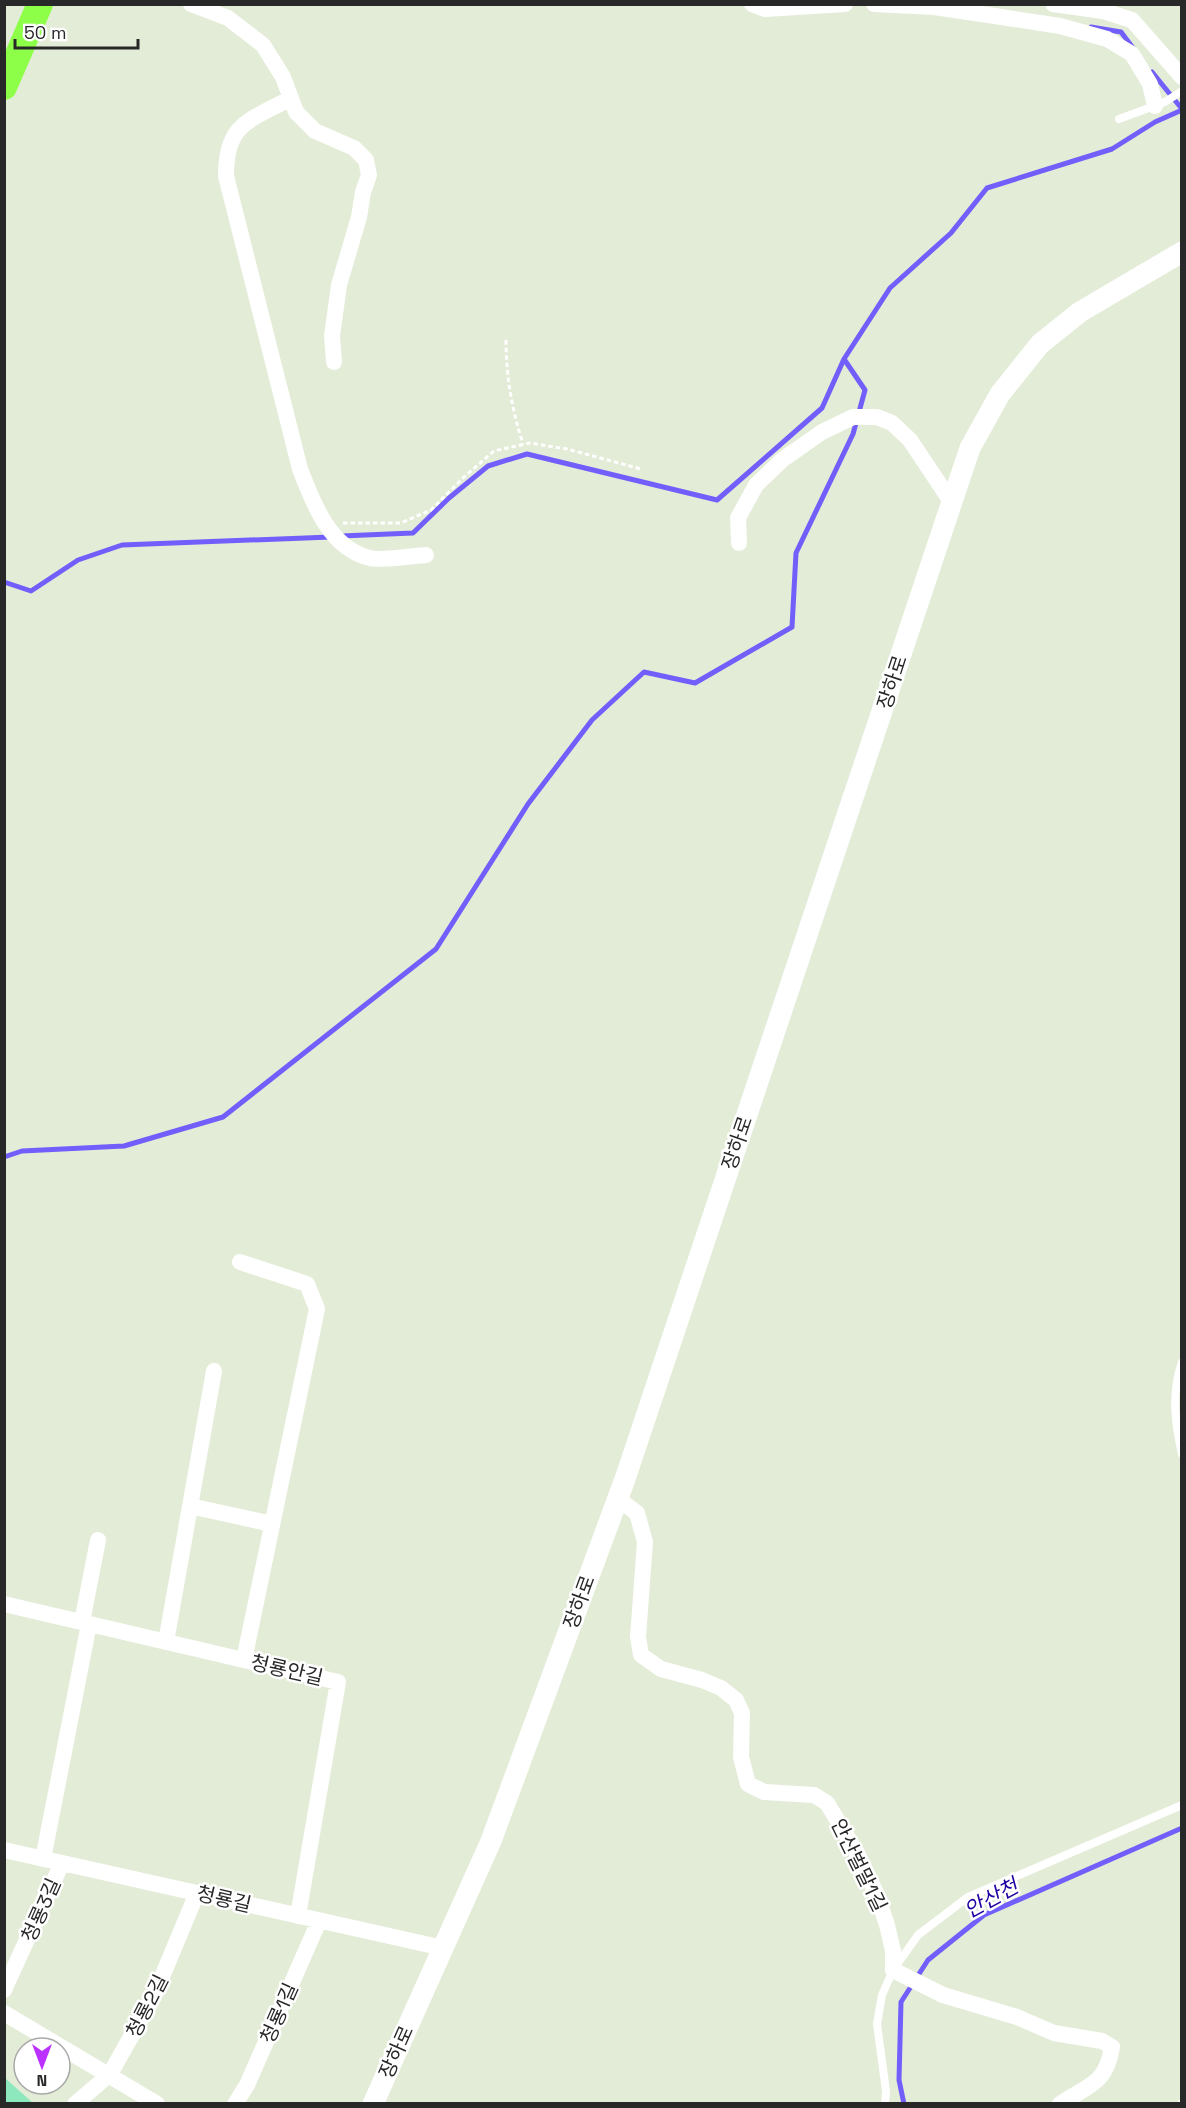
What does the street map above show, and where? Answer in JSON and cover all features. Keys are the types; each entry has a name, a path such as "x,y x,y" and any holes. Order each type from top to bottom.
{"main road":[{"path":"4,87 40,4"}],"street":[{"path":"191,4 228,18 263,45 283,77 296,112 315,130 354,148 366,160 369,175 339,285 332,336 334,362"},
{"path":"755,5 765,9 845,4"},
{"path":"874,4 934,7 995,16 1060,26 1107,39 1132,54 1160,104"},
{"path":"1053,4 1103,11 1132,20 1182,77"},
{"path":"291,98 238,128 231,139 226,159 226,176 300,469 311,499 326,524 345,547 371,559 426,555"},
{"name":"장하로","path":"373,2103 491,1841 617,1498 969,448 1000,394 1040,344 1080,312 1182,252"},
{"path":"739,543 738,518 756,485 782,460 822,432 861,417 877,417 892,423 910,440 952,502"},
{"path":"240,1262 307,1284 317,1309 244,1660"},
{"path":"166,1642 214,1371"},
{"name":"안산벌말1길","path":"617,1498 637,1513 645,1542 638,1637 641,1655 662,1669 721,1688 736,1700 742,1713 741,1757 748,1784 764,1792 798,1793 814,1796 827,1803 857,1853 877,1895 891,1942 896,1972"},
{"path":"190,1506 272,1524"},
{"path":"43,1859 86,1623 98,1540"},
{"name":"청룡안길","path":"4,1604 338,1682 298,1916"},
{"name":"청룡길","path":"4,1850 443,1948"},
{"name":"청룡3길","path":"4,1990 62,1863"},
{"name":"청룡2길","path":"75,2103 110,2074 154,1996 197,1893"},
{"name":"청룡1길","path":"236,2103 247,2085 319,1921"},
{"path":"896,1972 943,1995 1017,2017 1054,2033 1102,2041 1112,2047 1110,2061 1098,2081 1060,2103"},
{"path":"4,2013 157,2103"}],"lane":[{"path":"1119,118 1160,104 1181,91"},
{"path":"1182,1362 1174,1393 1177,1433 1182,1454"},
{"path":"885,2103 886,2091 877,2024 882,1995 918,1935 968,1897 1182,1805"}],"path":[{"path":"506,340 511,406 523,444"},
{"path":"326,524 401,523 431,510 494,451 523,444 567,449 641,469"}],"green space":[{"path":"5,2078 12,2084 12,2096 25,2096 33,2103 5,2103"}],"waterway":[{"path":"1091,27 1121,32 1133,48"},
{"path":"1152,72 1182,109"},
{"path":"341,536 413,533 449,498 488,466 527,454 717,500 822,408 844,359 890,288 951,233 987,188 1112,149 1155,122 1182,110"},
{"path":"4,1157 22,1151 124,1146 223,1117 436,949 528,804 592,720 644,672 695,683 792,627 796,553 853,434 865,390 844,359"},
{"path":"4,582 31,591 78,560 122,545 331,537"},
{"name":"안산천","path":"904,2104 899,2080 901,2002 928,1960 984,1915 1182,1828"}]}
